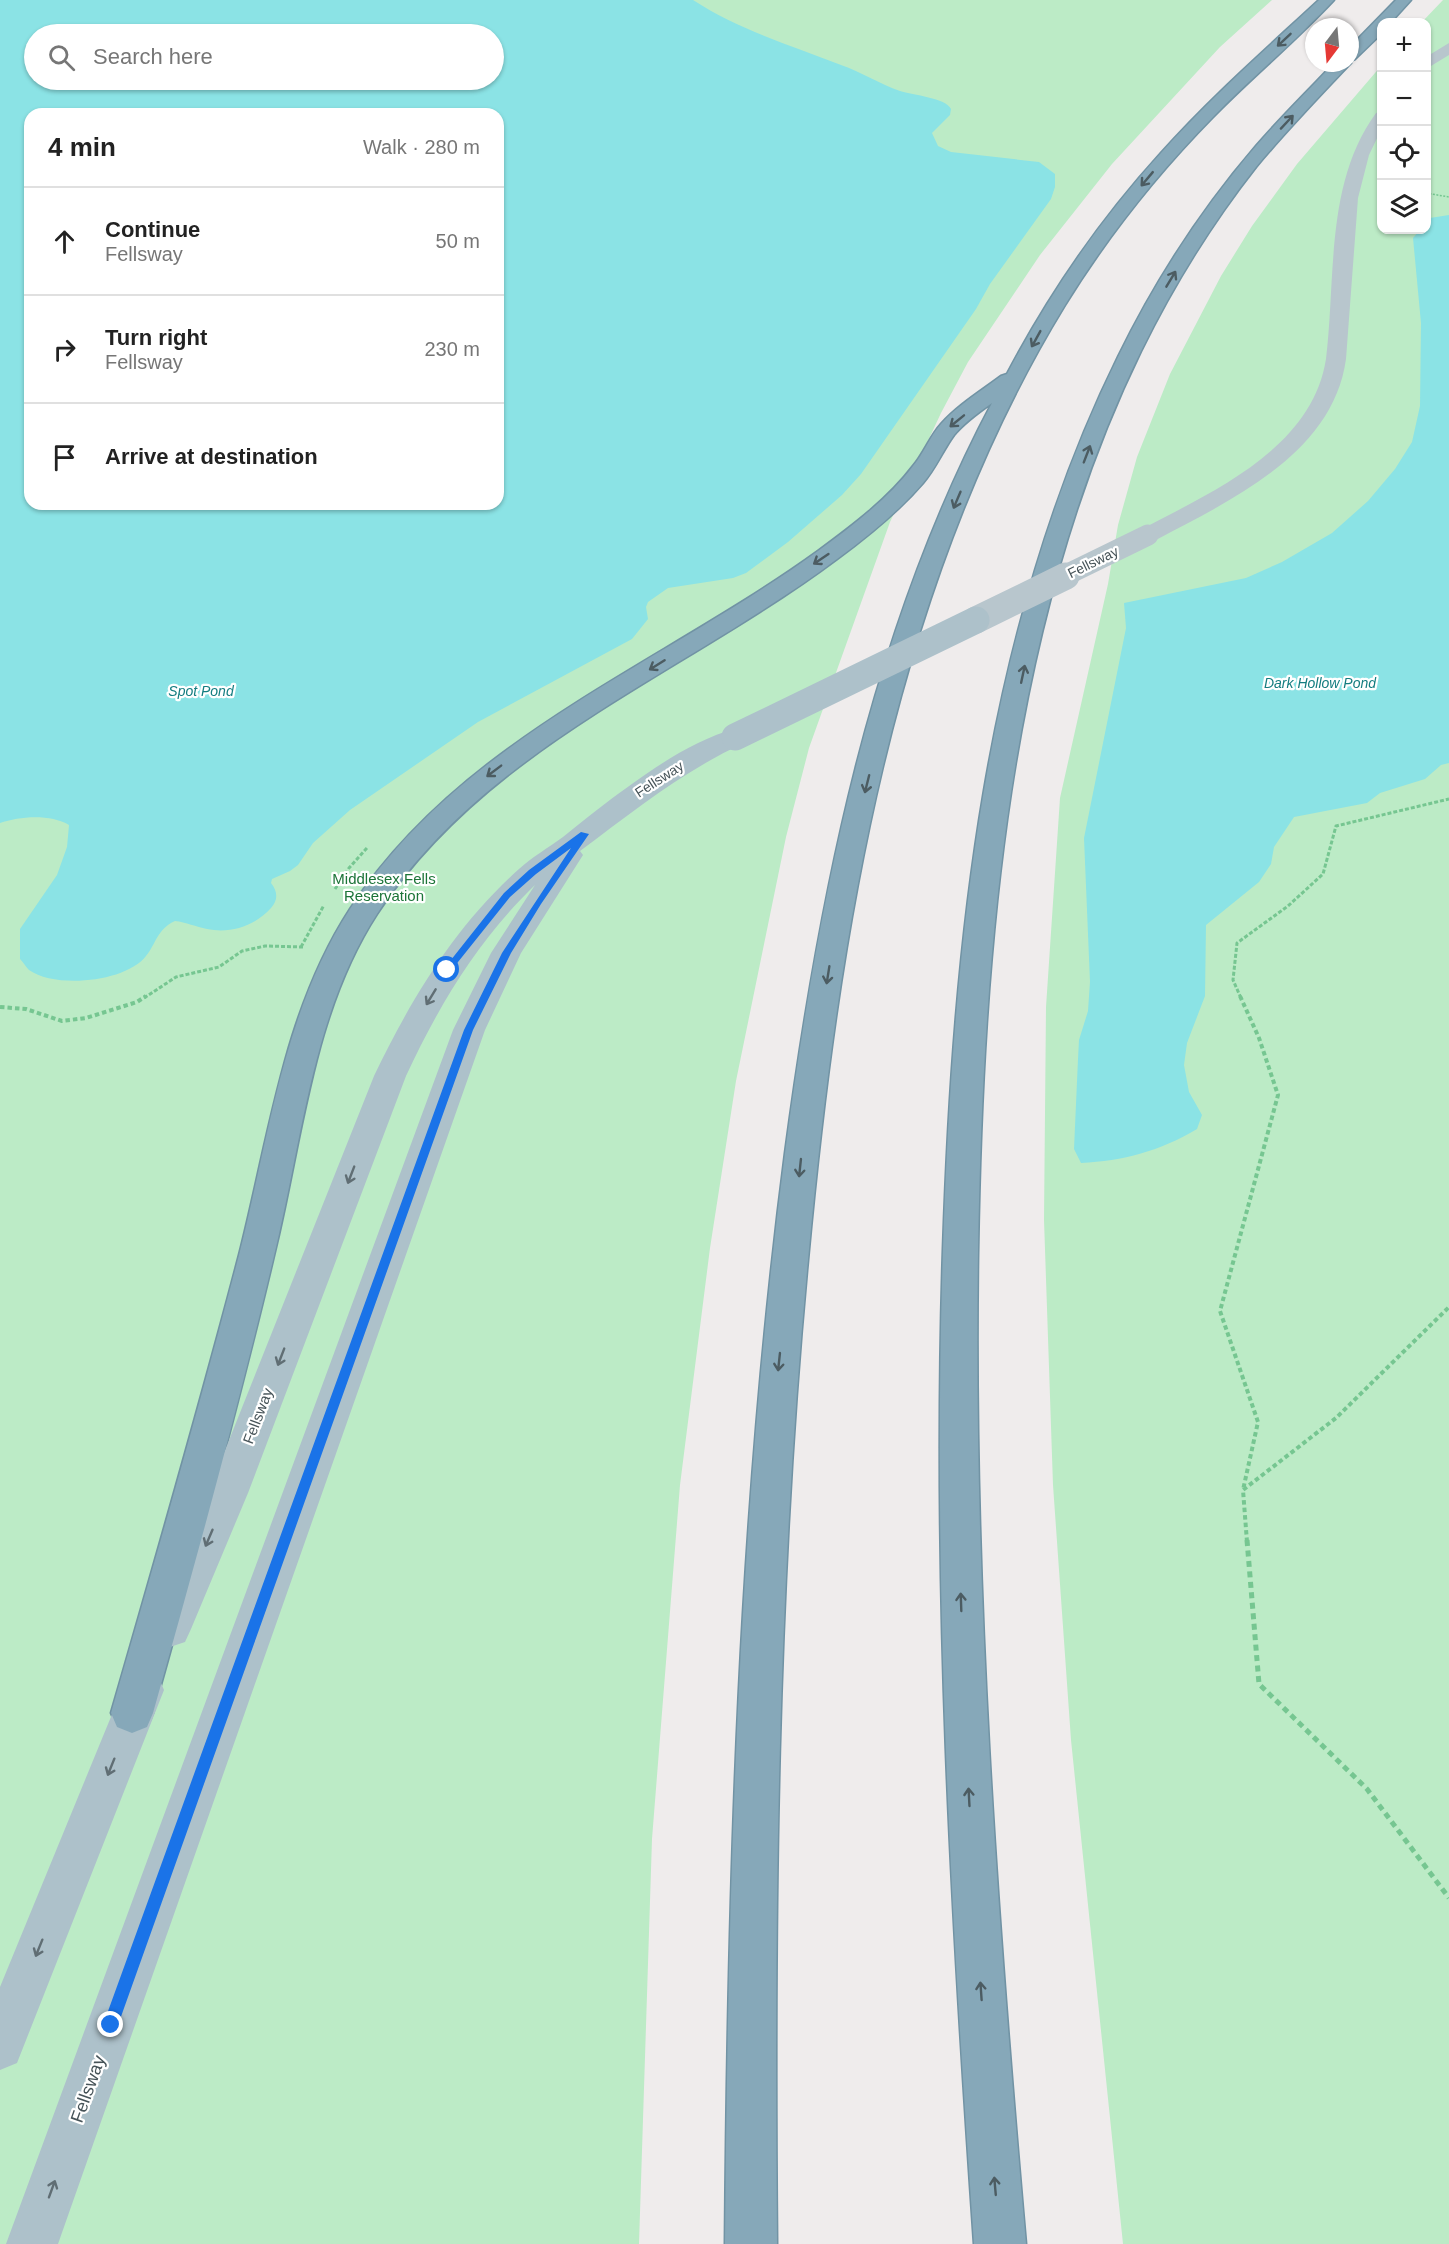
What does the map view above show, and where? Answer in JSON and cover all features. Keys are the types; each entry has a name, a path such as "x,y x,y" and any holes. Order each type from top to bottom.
{"highway":[{"path":"751,2244 753,1875 767,1529 789,1261 816,1044 831,952 863,797 902,656 936,552 956,503 1036,338 1078,271 1142,185 1209,112 1327,0"},
{"path":"1387,18 1404,0"},
{"path":"1359,47 1377,28"},
{"path":"1000,2244 972,1867 958,1526 957,1394 960,1258 970,1046 979,944 999,799 1024,669 1051,559 1083,463 1117,380 1158,300 1211,216 1272,139 1335,72"},
{"path":"132,1713 231,1358 301,1060 319,999 340,951 362,912 398,863 468,791 554,729 746,609 833,551 912,481 925,467 947,430 1018,371"}],"main road":[{"path":"1431,61 1449,48"},
{"name":"Fellsway","path":"0,2046 132,1713 228,1493 383,1093 411,1031 447,970 486,919 532,872 657,778 701,753 1148,535 1239,484 1271,461 1298,435 1321,404 1334,370 1352,182 1365,144 1377,124"},
{"name":"Fellsway","path":"32,2244 469,1030 507,953 537,903 584,834"}],"path":[{"path":"1431,194 1449,197"},
{"path":"1449,799 1336,826 1323,874 1288,906 1237,943 1233,980 1259,1038 1278,1095 1220,1311 1258,1422 1243,1490 1259,1684 1368,1789 1449,1898"},
{"path":"0,1007 26,1009 62,1021 86,1018 137,1002 176,977 219,967 242,951 265,946 340,951"},
{"path":"1243,1490 1336,1418 1449,1307"}],"green space":[{"name":"Middlesex Fells Reservation","path":"0,0 1272,0 1220,47 1112,164 1040,255 968,362 941,413 890,522 809,748 786,837 736,1081 710,1248 680,1485 652,1839 639,2244 0,2244"},
{"path":"1443,0 1449,0 1449,2244 1123,2244 1071,1740 1053,1485 1044,1220 1046,1007 1060,798 1108,584 1118,525 1137,457 1170,374 1221,276 1252,226 1297,164 1377,71 1377,234 1431,234 1431,18 1426,18"}],"water":[{"name":"Spot Pond","path":"0,0 693,0 728,20 885,85 943,102 951,109 950,115 932,133 938,146 951,152 1039,162 1055,174 1055,187 1051,199 990,284 976,309 861,474 842,495 788,542 746,573 733,578 668,588 648,602 646,607 648,619 632,639 478,722 350,810 313,843 298,865 272,879 271,883 276,893 275,902 257,920 242,927 224,930 207,929 175,921 164,928 146,956 123,972 107,977 73,981 41,976 29,970 20,959 20,929 57,875 67,847 69,825 62,821 45,818 17,819 0,823"},
{"name":"Dark Hollow Pond","path":"1449,215 1449,763 1441,765 1425,779 1380,793 1367,803 1294,817 1274,847 1271,864 1259,882 1206,925 1205,996 1187,1043 1184,1065 1189,1092 1202,1115 1197,1129 1155,1149 1112,1160 1081,1163 1074,1149 1078,1059 1079,1040 1088,1011 1090,982 1084,838 1126,628 1124,603 1246,578 1282,562 1332,533 1368,501 1395,469 1412,442 1420,406 1421,323 1413,238 1416,234 1431,234 1431,218"}],"route":[{"path":"111,2025 469,1030 507,953 537,903 584,834 532,872 507,895 447,970"}]}
